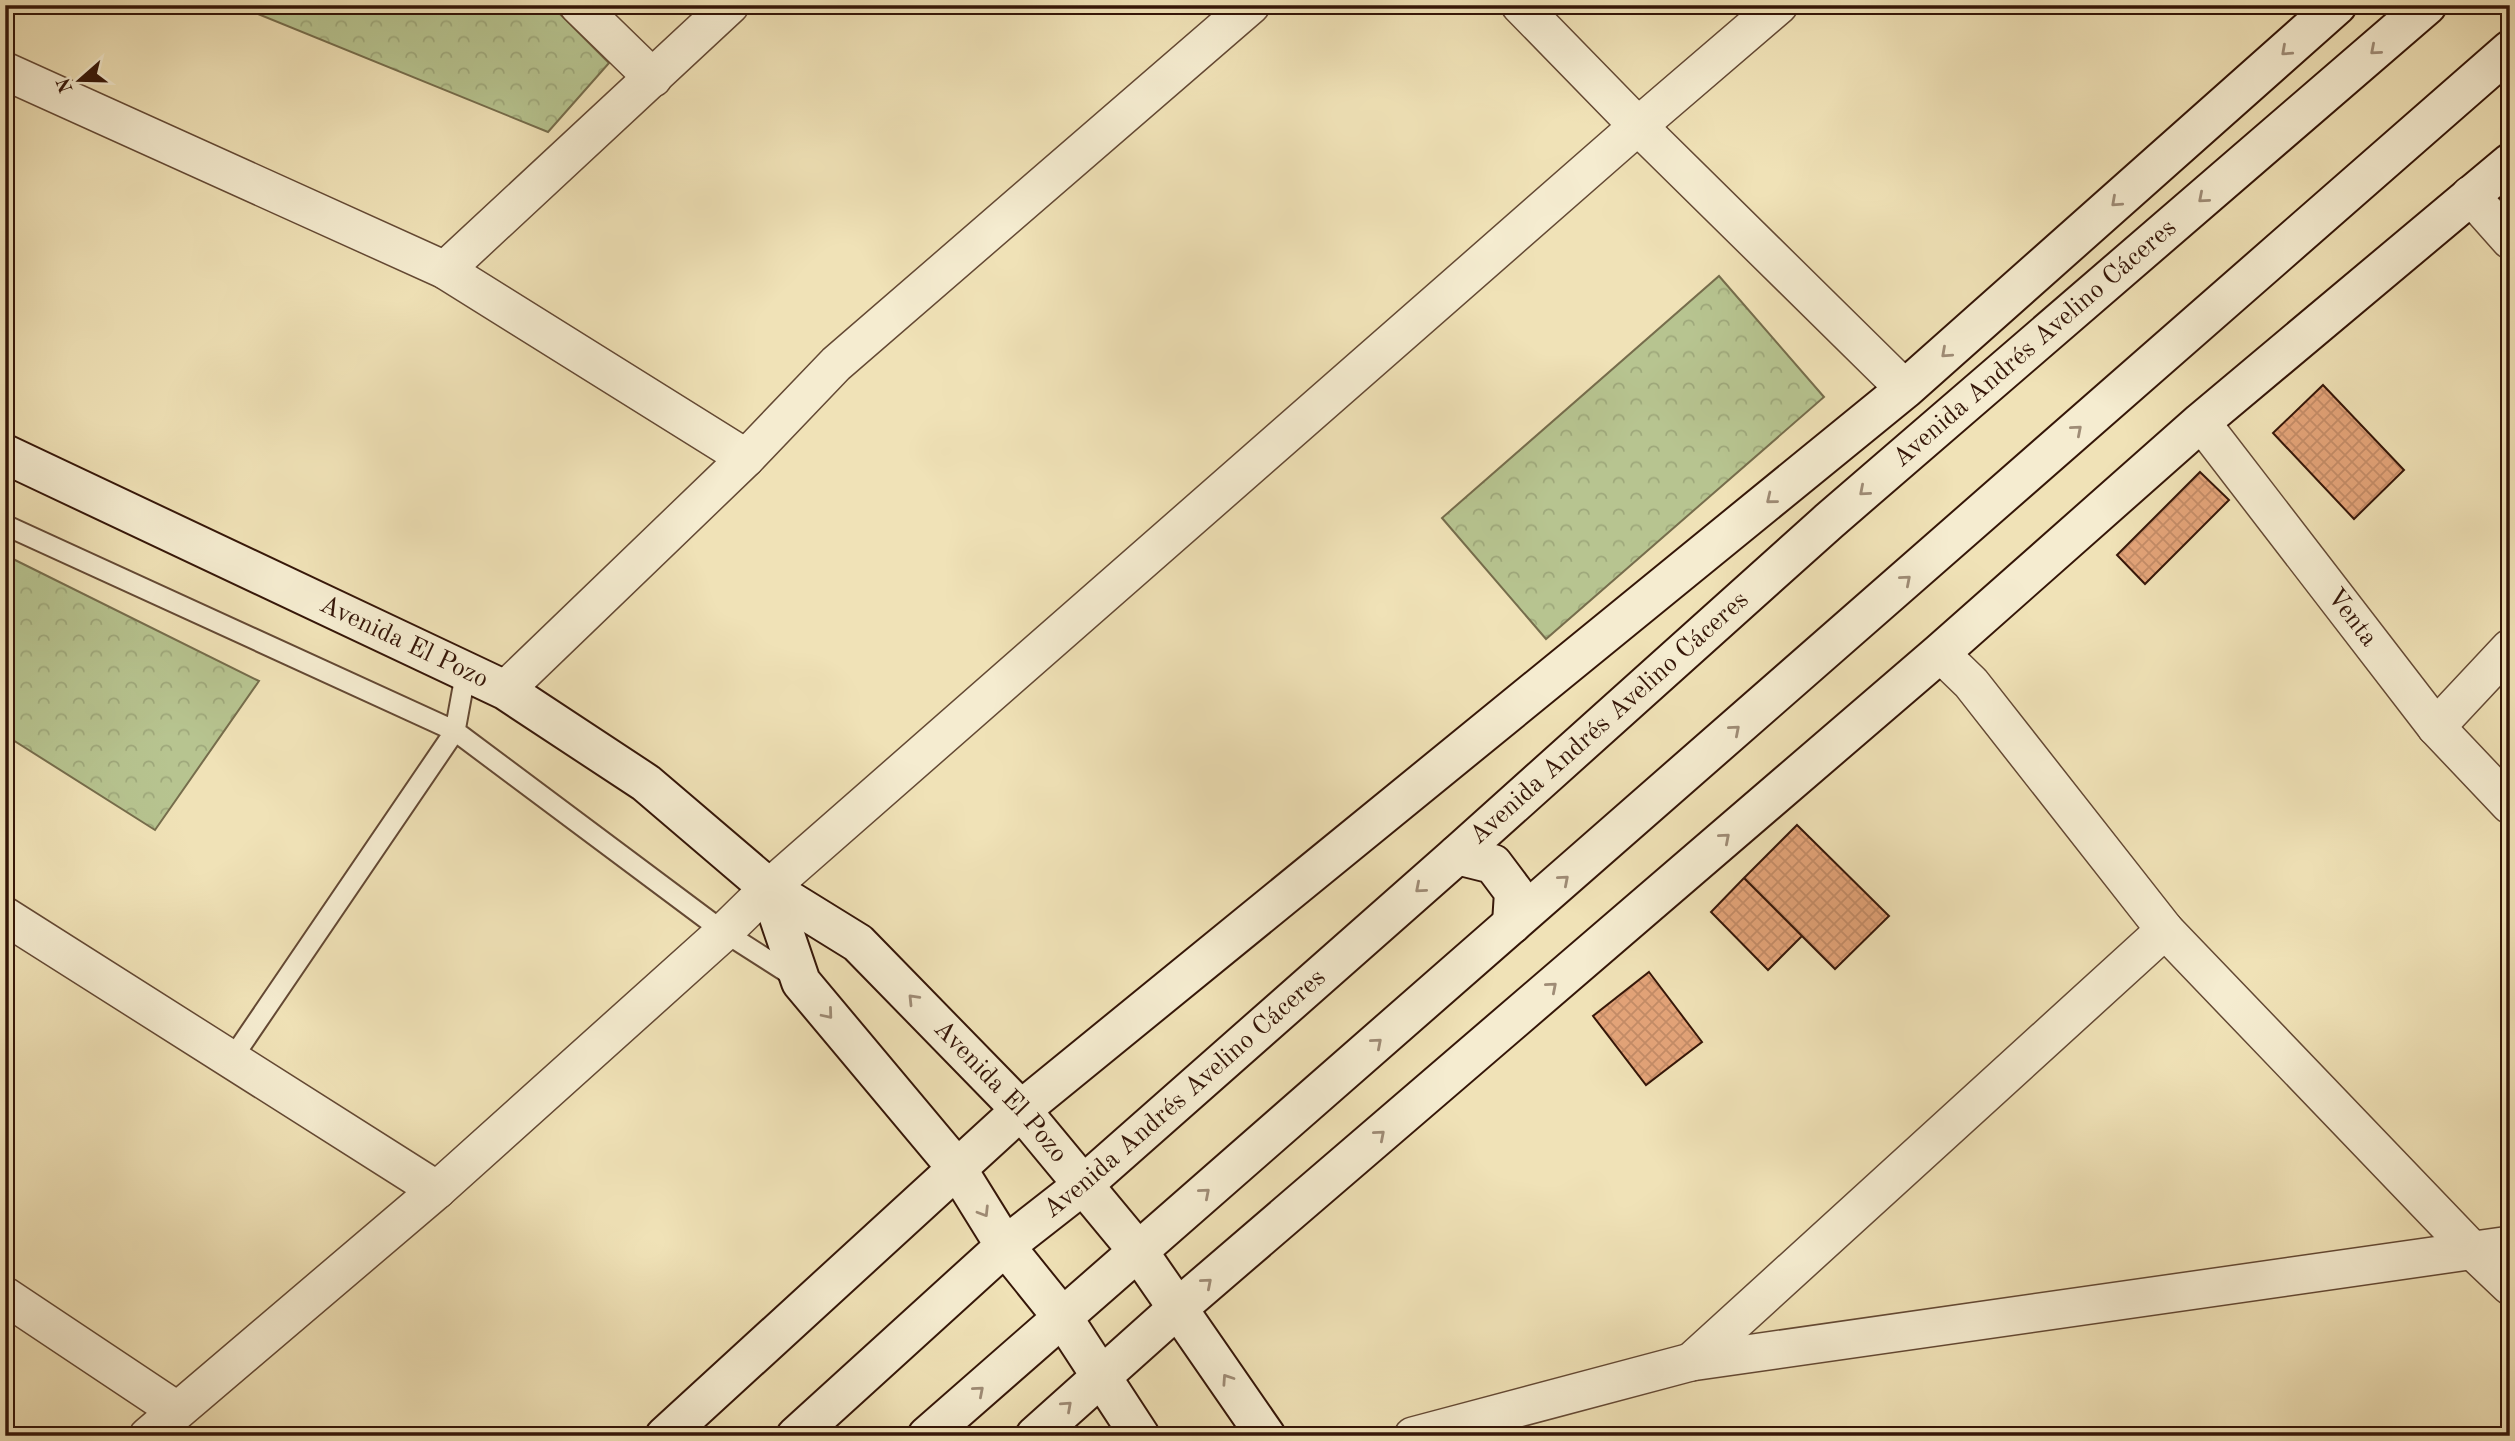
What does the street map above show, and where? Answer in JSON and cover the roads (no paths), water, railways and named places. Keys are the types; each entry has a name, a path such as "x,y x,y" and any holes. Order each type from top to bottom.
{"street":[{"path":"578,5 653,78"},
{"path":"445,270 730,5"},
{"path":"505,690 746,458 836,363 1251,5"},
{"path":"1520,5 1638,126 1905,389"},
{"path":"148,1436 437,1190 724,932 769,888 1779,5"},
{"path":"665,1436 1021,1110 1905,389 2337,5"},
{"name":"Avenida Andrés Avelino Cáceres","path":"796,1436 1005,1246 1083,1185 1457,855 1829,521 2427,5"},
{"path":"927,1436 2510,50"},
{"path":"5,71 445,270 746,458"},
{"path":"1035,1436 1178,1308 1940,653 2201,422 2510,163"},
{"path":"2470,195 2510,240"},
{"name":"Venta","path":"2201,422 2436,727 2510,805"},
{"name":"Avenida El Pozo","path":"5,454 505,690 646,783 769,888 858,943 1021,1110 1138,1251 1265,1436"},
{"path":"2436,727 2510,648"},
{"path":"1940,653 1971,682 2165,930 2472,1250 2510,1286"},
{"path":"1457,855 1493,864 1514,891 1512,925"},
{"path":"769,888 801,982 956,1167 1005,1246 1063,1318 1140,1436"},
{"path":"5,916 437,1190"},
{"path":"1691,1362 2165,930"},
{"path":"1413,1436 1691,1362 2510,1245"},
{"path":"5,1296 176,1410"}],"lane":[{"path":"5,525 455,731 724,932 801,982"},
{"path":"231,1060 455,731 466,671"}]}
